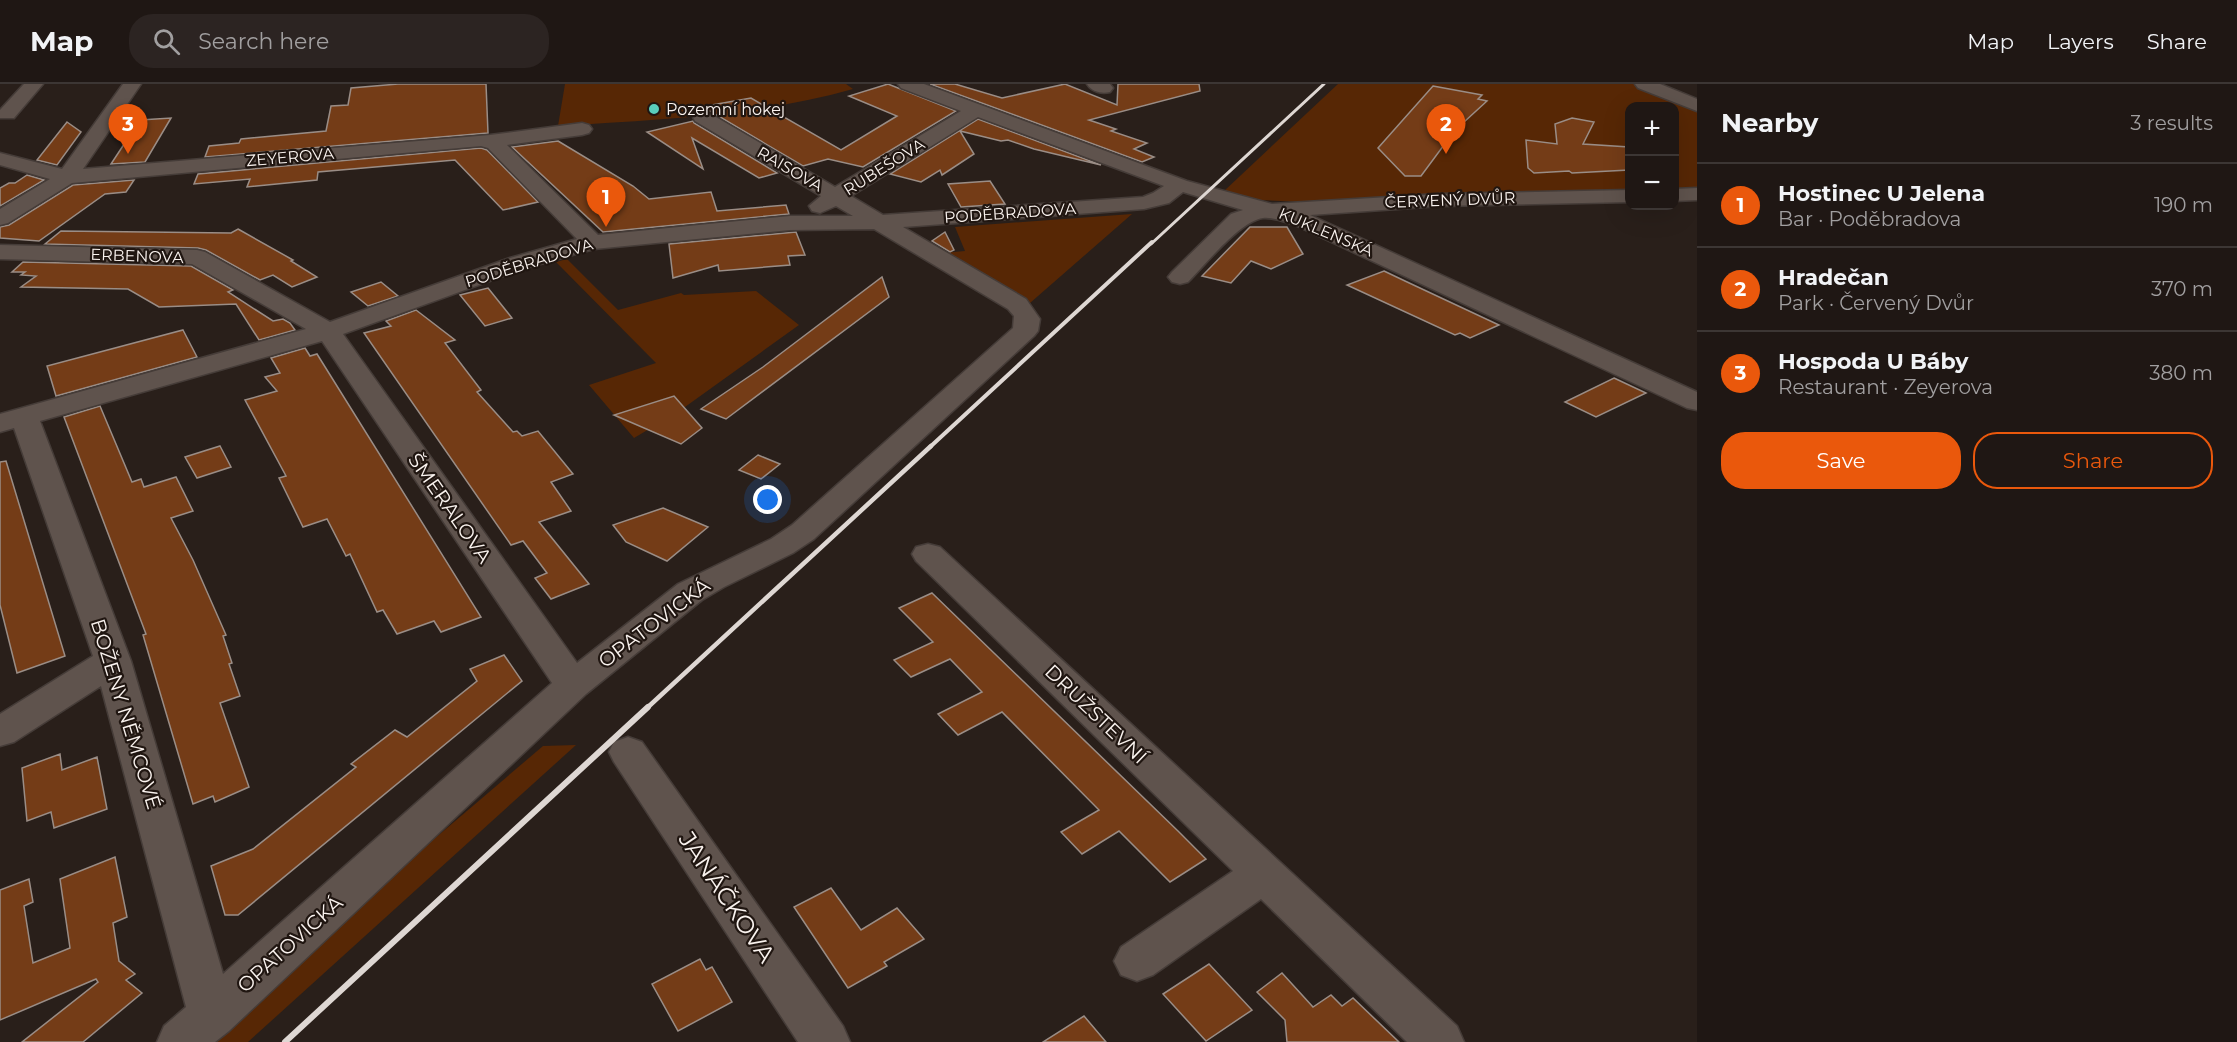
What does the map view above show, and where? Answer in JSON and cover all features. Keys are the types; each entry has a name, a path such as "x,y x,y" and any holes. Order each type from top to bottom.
{"street":[{"path":"7,114 34,84"},
{"path":"0,218 67,177 132,84"},
{"name":"KUKLENSKÁ","path":"907,84 1180,185 1303,220 1697,402"},
{"path":"1644,84 1697,105"},
{"name":"RUBEŠOVA","path":"790,223 977,109"},
{"name":"RAISOVA","path":"702,117 878,222"},
{"name":"ZEYEROVA","path":"0,159 67,177 490,141 582,129"},
{"path":"490,141 592,242"},
{"name":"PODĚBRADOVA","path":"12,420 328,331 518,263 592,242 790,223 878,222 1144,203 1161,198 1180,185"},
{"path":"1679,195 1697,194"},
{"name":"ČERVENÝ DVŮR","path":"1271,210 1440,200 1625,196"},
{"path":"1180,277 1239,219 1246,215 1271,210"},
{"name":"OPATOVICKÁ","path":"181,1042 573,685 690,592 782,546 803,532 1026,331 1028,322 1026,314 1017,304 878,222"},
{"name":"ERBENOVA","path":"0,252 197,257 328,331"},
{"name":"ŠMERALOVA","path":"328,331 573,685"},
{"name":"BOŽENY NĚMCOVÉ","path":"12,420 113,661 212,1016"},
{"name":"DRUŽSTEVNÍ","path":"928,554 1440,1042"},
{"path":"0,732 113,661"},
{"name":"JANÁČKOVA","path":"628,752 826,1042"},
{"path":"1137,961 1263,874"}],"shaded area":[{"name":"Pozemní hokej","path":"565,84 846,84 853,89 744,111 669,119 558,126"},
{"path":"1338,84 1639,84 1697,107 1697,189 1679,190 1679,102 1625,102 1625,191 1303,202 1259,200 1223,192"},
{"path":"1132,214 1030,303 943,253 965,251 955,227"},
{"path":"567,259 618,310 681,293 684,295 756,291 799,325 678,412 634,438 589,385 656,363 556,262"},
{"path":"576,745 248,1042 196,1042 543,746"}],"building":[{"path":"398,84 486,84 488,133 205,157 209,146 239,143 241,139 326,131 331,106 348,105 351,88"},
{"path":"888,84 956,111 863,167 828,159 803,166 710,111 699,111 695,108 751,98 841,150 897,116 849,96"},
{"path":"930,84 955,84 1002,98 1065,84 1117,105 1118,84 1199,84 1200,91 1089,120 1116,129 1111,131 1147,143 1134,149 1154,157 1142,162"},
{"path":"1433,86 1482,95 1478,99 1487,101 1464,122 1461,122 1421,176 1405,176 1378,148"},
{"path":"171,118 145,162 111,164 140,120"},
{"path":"1572,118 1594,122 1583,144 1625,147 1625,170 1534,173 1528,168 1526,140 1557,144 1555,124"},
{"path":"978,119 1101,165 1034,149 1008,140 1001,141 960,131 974,154 942,175 940,170 921,182 890,174"},
{"path":"693,121 777,173 759,178 692,138 703,169 647,132"},
{"path":"67,122 81,132 57,165 37,160"},
{"path":"558,141 633,186 649,199 711,192 717,211 786,205 789,214 603,232 512,147"},
{"path":"481,148 487,150 538,202 503,210 455,160 318,172 317,180 247,187 250,179 194,184 198,174"},
{"path":"27,175 44,180 0,206 0,188 9,183 15,183"},
{"path":"134,180 126,192 105,194 39,241 0,238 0,227 9,225 73,185"},
{"path":"990,181 1005,204 961,207 948,184"},
{"path":"1250,227 1287,227 1303,254 1271,269 1251,261 1231,283 1202,276"},
{"path":"238,229 293,260 291,261 317,277 292,287 273,275 260,280 206,250 198,248 45,244 61,231 231,233"},
{"path":"796,232 805,255 788,256 790,265 719,271 718,265 673,278 669,244"},
{"path":"945,232 954,250 950,252 932,241"},
{"path":"23,262 191,266 233,290 228,292 273,321 283,319 295,330 259,340 236,304 159,307 128,289 21,287 36,276 21,275 25,272 12,272"},
{"path":"1384,271 1499,325 1470,338 1460,333 1455,335 1347,285"},
{"path":"882,277 889,297 726,419 701,409 763,367"},
{"path":"381,282 398,296 368,306 351,292"},
{"path":"488,288 512,318 485,326 460,295"},
{"path":"416,310 455,340 445,343 481,390 477,392 513,432 517,431 522,436 538,431 573,474 551,482 571,511 539,522 589,584 551,599 535,578 547,573 523,541 511,545 364,333 391,326 386,321"},
{"path":"183,330 197,357 56,396 47,366"},
{"path":"305,348 310,356 317,354 481,617 441,632 434,621 397,634 383,610 377,612 350,554 346,556 327,519 303,527 279,478 286,476 245,400 277,391 265,377 280,373 271,358"},
{"path":"1614,378 1646,393 1596,417 1565,402"},
{"path":"674,396 702,428 681,444 614,415"},
{"path":"100,406 132,482 141,479 144,487 176,477 193,511 171,518 193,560 226,635 223,636 232,663 229,664 240,696 220,703 249,787 215,802 213,796 193,804 143,635 146,634 64,417"},
{"path":"220,446 231,467 197,478 185,457"},
{"path":"758,455 780,464 761,479 739,470"},
{"path":"6,461 65,656 17,673 0,605 0,462"},
{"path":"663,508 708,527 667,561 626,542 613,525"},
{"path":"932,593 1206,859 1170,882 1119,831 1082,854 1061,832 1099,810 1002,712 958,735 938,714 982,692 950,659 911,677 894,660 933,642 899,608"},
{"path":"504,655 522,681 238,915 225,915 211,866 253,849 356,767 351,764 395,730 407,737 477,681 470,669"},
{"path":"60,754 62,770 97,757 107,809 54,828 51,812 27,821 22,768"},
{"path":"115,857 127,917 113,923 119,961 135,974 126,980 142,993 83,1042 22,1042 98,982 96,979 0,1020 0,890 29,879 33,902 24,906 33,963 70,948 60,879"},
{"path":"831,888 861,930 897,908 924,939 884,962 887,966 848,988 794,907"},
{"path":"700,959 706,970 712,967 732,1002 678,1031 652,984"},
{"path":"1209,964 1252,1010 1206,1041 1163,994"},
{"path":"1282,973 1313,1007 1331,995 1342,1006 1353,998 1399,1042 1287,1042 1285,1020 1257,992"},
{"path":"1084,1016 1106,1042 1043,1042"}],"railway":[{"path":"1151,244 1324,84"},
{"path":"930,447 1152,242"},
{"path":"647,708 931,446"},
{"path":"285,1042 648,707"}],"place":[{"name":"Pozemní hokej","path":"654,109"},
{"name":"Hospoda U Báby","path":"128,154"},
{"name":"Hradečan","path":"1446,154"},
{"name":"Hostinec U Jelena","path":"606,227"}]}
